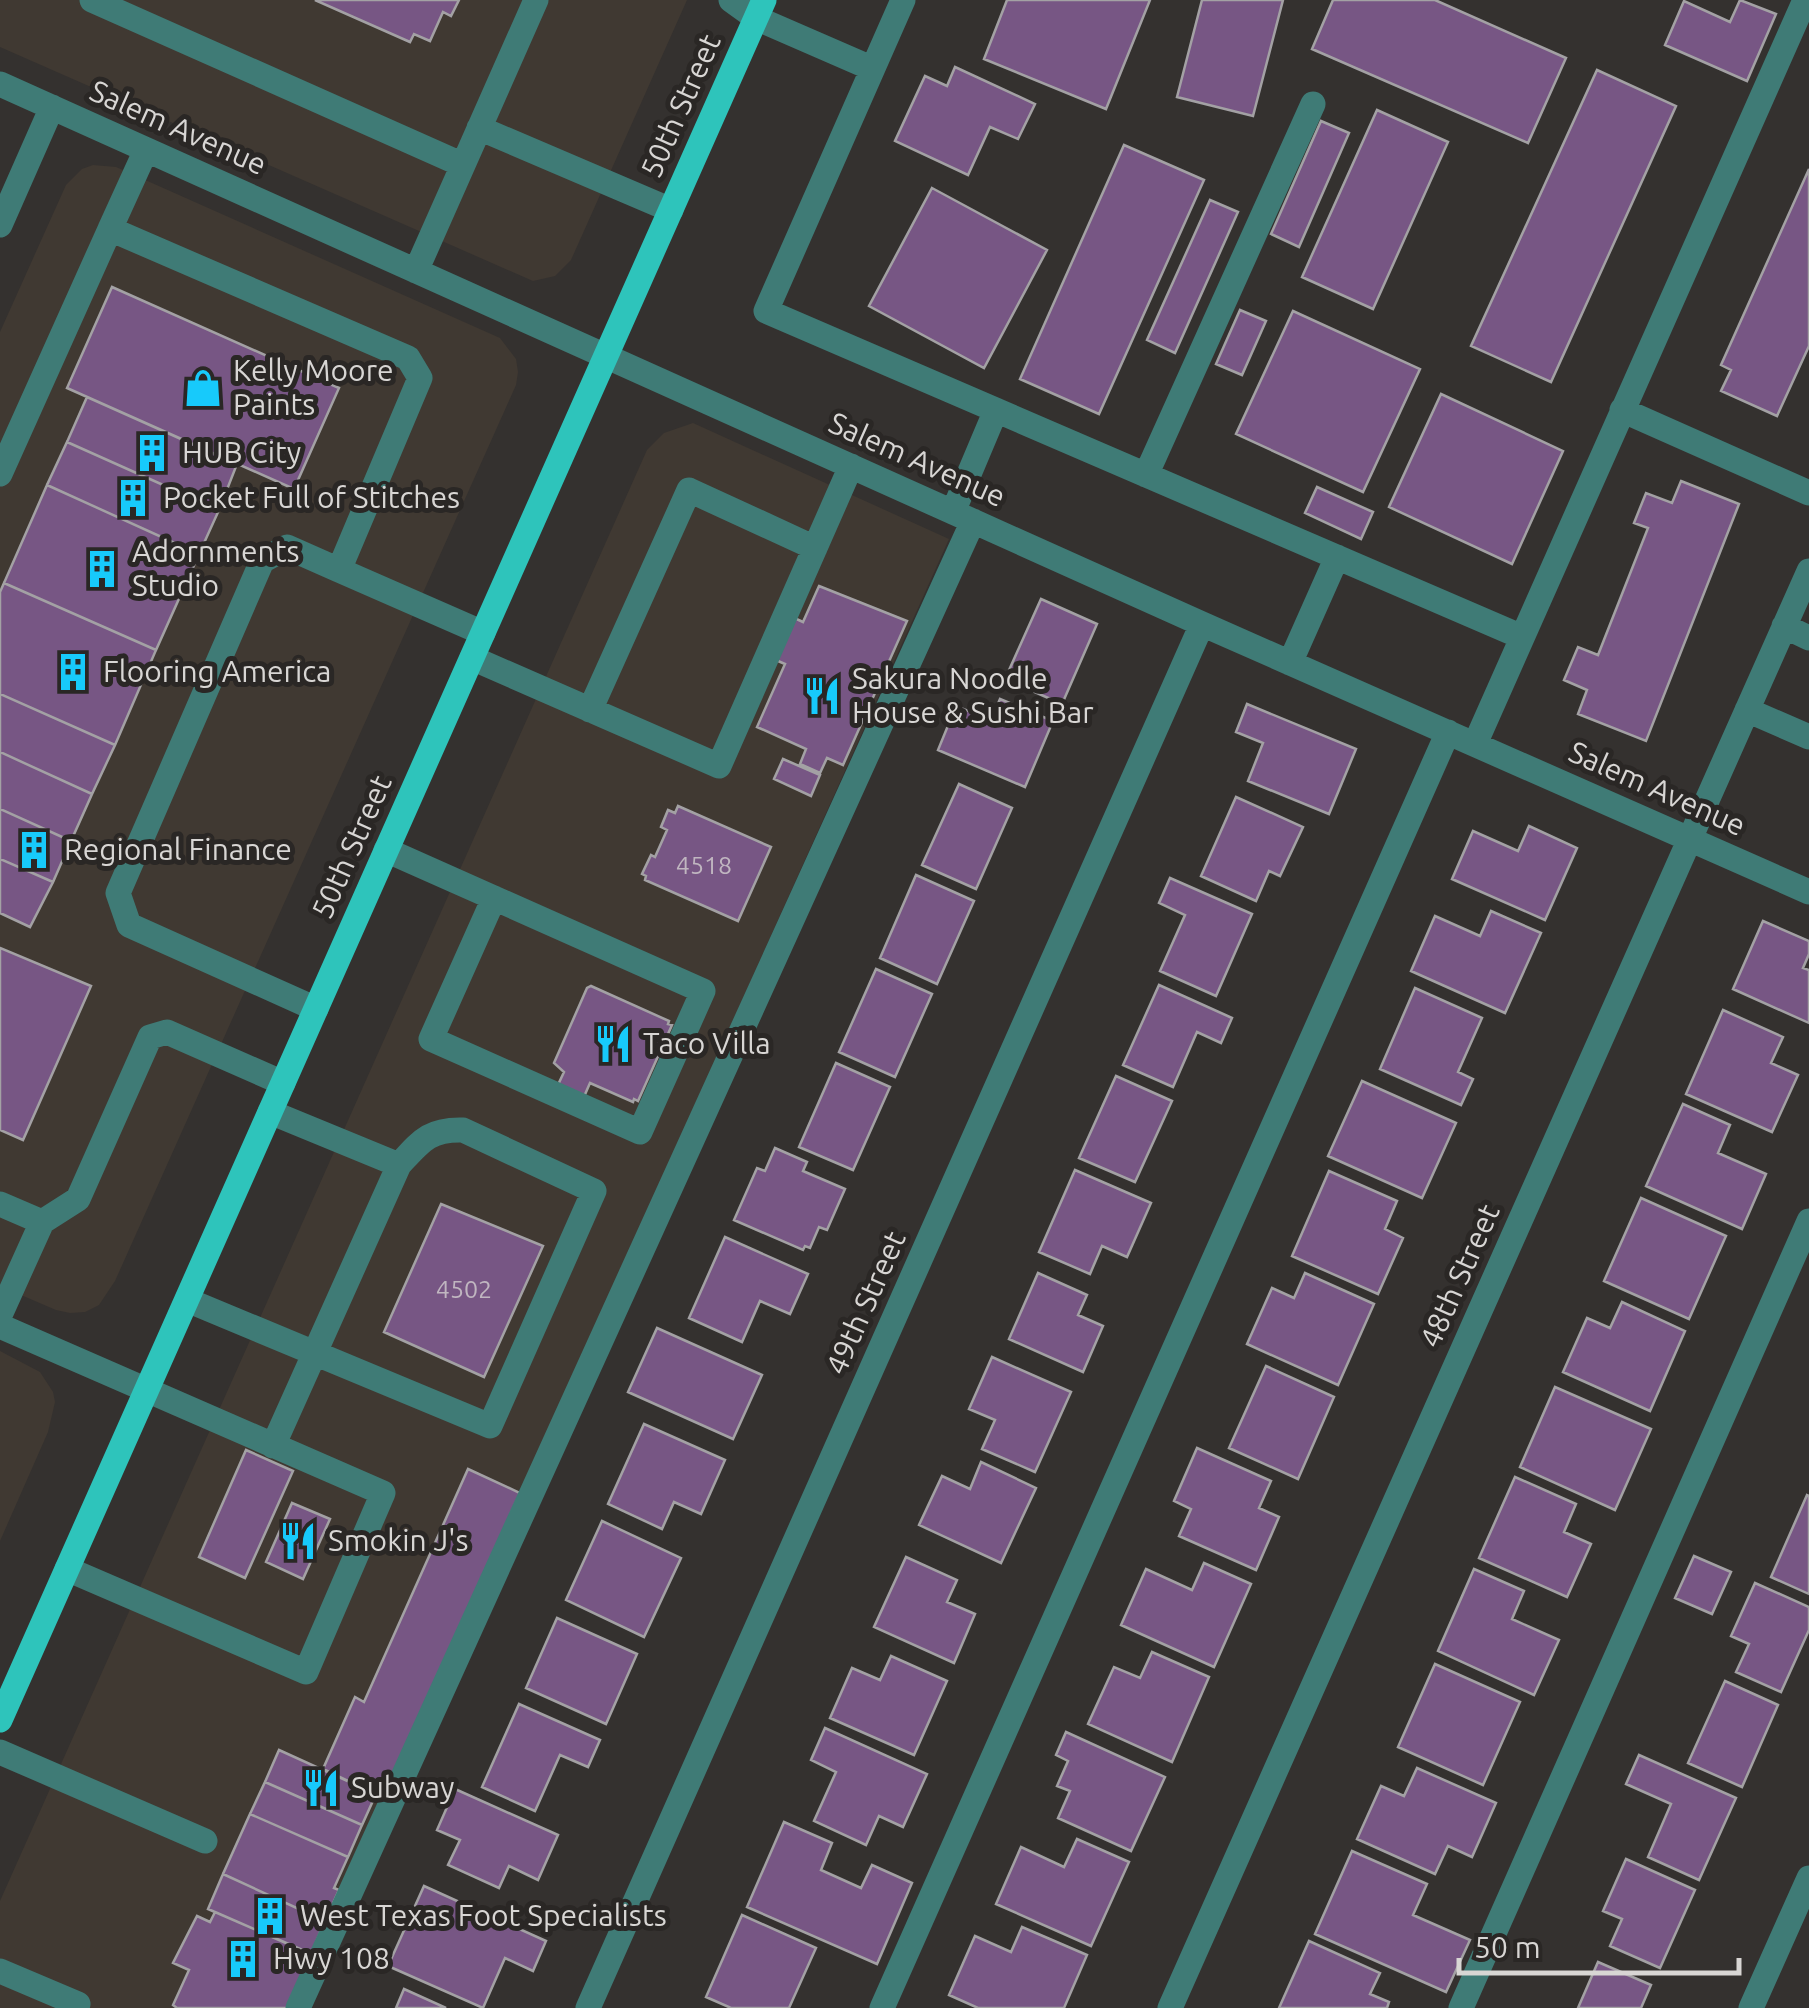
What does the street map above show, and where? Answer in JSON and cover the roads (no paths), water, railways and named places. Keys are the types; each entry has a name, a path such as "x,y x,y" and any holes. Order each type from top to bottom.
{"main road":[{"name":"50th Street","path":"0,1720 760,9"}],"street":[{"path":"92,0 463,165"},
{"path":"416,271 536,0"},
{"path":"731,0 760,9 871,68"},
{"path":"903,0 766,311 1522,636"},
{"path":"1474,744 1805,9"},
{"name":"Salem Avenue","path":"0,84 1809,892"},
{"path":"1146,475 1312,104"},
{"path":"0,226 52,107"},
{"path":"479,128 670,210"},
{"path":"0,474 146,150"},
{"path":"110,229 408,358 420,378 338,570"},
{"path":"298,2008 963,516 996,410"},
{"path":"1622,410 1809,493"},
{"path":"472,658 719,766 852,466"},
{"path":"590,710 689,490 815,548"},
{"path":"316,1009 128,925 118,892 262,560 287,547 483,633"},
{"path":"1290,662 1337,557"},
{"name":"48th Street","path":"1170,2008 1809,570"},
{"name":"49th Street","path":"588,2008 1202,624"},
{"path":"1784,626 1809,638"},
{"path":"1747,710 1809,737"},
{"path":"882,2008 1448,732"},
{"path":"386,850 494,898 702,991 640,1132 431,1039 494,898"},
{"path":"67,1569 306,1672 383,1493 2,1331 42,1222 78,1198 150,1037 167,1032 283,1083"},
{"path":"270,1112 399,1166"},
{"path":"187,1300 313,1353 490,1426 594,1191 463,1130 440,1129 422,1140 399,1166 313,1353 273,1446"},
{"path":"0,1204 42,1222"},
{"path":"1461,2008 1809,1221"},
{"path":"0,1752 204,1841"},
{"path":"1751,2008 1809,1878"},
{"path":"0,1971 78,2004 76,2008"}],"place":[{"name":"Kelly Moore Paints","path":"203,388"},
{"name":"HUB City","path":"152,453"},
{"name":"Pocket Full of Stitches","path":"133,498"},
{"name":"Adornments Studio","path":"102,569"},
{"name":"Flooring America","path":"73,672"},
{"name":"Sakura Noodle House & Sushi Bar","path":"822,696"},
{"name":"Regional Finance","path":"34,850"},
{"name":"Taco Villa","path":"613,1044"},
{"name":"Smokin J's","path":"298,1541"},
{"name":"Subway","path":"321,1788"},
{"name":"West Texas Foot Specialists","path":"270,1916"},
{"name":"Hwy 108","path":"243,1959"}]}
